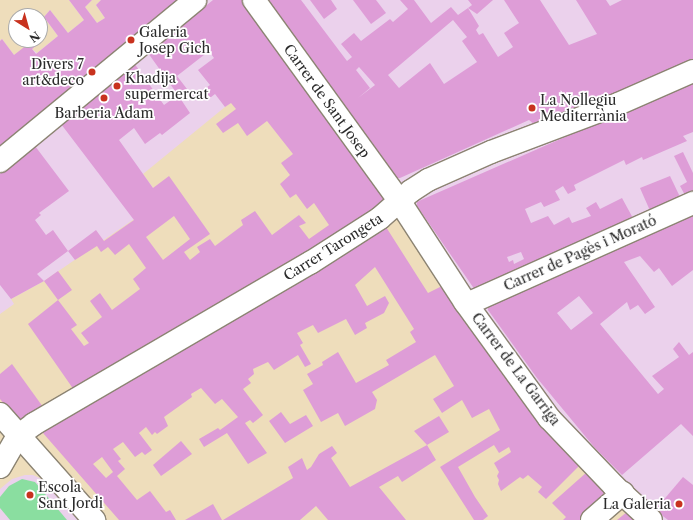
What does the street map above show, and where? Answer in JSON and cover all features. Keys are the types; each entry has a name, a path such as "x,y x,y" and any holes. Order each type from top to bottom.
{"street":[{"path":"0,161 195,0"},
{"name":"Carrer de Sant Josep","path":"254,0 400,202"},
{"name":"Carrer Tarongeta","path":"0,467 18,436 34,424 310,263 380,218 411,191 428,180 491,152 618,104 693,71"},
{"name":"Carrer de La Garriga","path":"400,202 467,304 549,418 651,520"},
{"name":"Carrer de Pagès i Morató","path":"467,304 693,203"},
{"path":"0,414 94,520"},
{"path":"592,520 623,493"}],"shaded area":[{"path":"69,0 92,0 85,7 97,23 105,18 96,5 101,0 693,0 693,520 642,520 569,455 287,62 225,107 143,174 162,200 44,281 11,299 14,304 0,314 0,41 2,39 14,55 26,48 33,48 32,49 37,53 43,48 48,48 48,44 58,36 48,22 48,12 50,10 68,33 84,20"},
{"name":"Escola Sant Jordi","path":"25,475 33,475 46,481 81,520 0,520 0,489 12,479"}],"green space":[{"name":"Escola Sant Jordi","path":"22,479 35,482 67,520 10,520 0,508 0,497 9,486"}],"building":[{"path":"69,0 92,0 85,7 97,23 105,18 96,5 101,0 180,0 0,149 0,41 2,39 14,55 23,48 33,48 32,49 36,54 43,48 48,48 48,44 58,36 48,22 48,12 50,10 68,33 84,20"},
{"path":"213,0 242,0 386,201 301,256 74,390 28,324 58,300 77,325 71,329 84,346 89,343 81,333 102,317 90,301 100,293 112,310 140,289 133,279 146,268 129,244 115,255 108,247 101,252 97,246 75,260 68,251 96,230 104,241 134,220 61,124 134,63 164,105 178,95 148,53","holes":["209,51 214,58 198,70 210,85 199,93 206,101 215,94 225,107 231,103 236,109 216,124 223,133 238,123 247,136 267,121 293,154 281,163 290,175 280,184 290,198 296,194 307,209 314,203 329,225 309,239 299,226 306,223 299,215 272,235 255,211 241,220 243,225 215,246 210,239 197,247 200,252 190,260 184,252 210,234 169,176 153,188 119,140 134,128 145,144 160,133 162,135 190,113 178,95 187,89 177,76","174,216 190,239 163,260 146,237"]},
{"path":"263,0 301,0 347,61 352,57 341,44 354,33 361,41 390,19 393,22 408,9 400,0 414,0 431,23 451,7 458,15 468,8 479,26 476,30 479,35 483,33 498,57 513,47 504,33 519,23 504,0 540,0 569,45 597,34 576,0 606,0 610,6 622,0 693,0 693,61 539,128 529,120 400,178 396,178 370,149 374,146","holes":["453,20 467,37 462,41 477,62 444,84 430,63 399,88 388,75","359,67 375,85 358,98 370,88 356,70"]},
{"path":"310,0 331,0 337,9 324,19"},
{"path":"353,0 376,0 386,13 371,24"},
{"path":"468,0 493,0 477,14 468,8 472,5"},
{"path":"693,81 693,132 683,136 687,141 643,160 642,157 626,165 624,160 574,185 576,190 568,194 563,186 555,191 560,200 544,207 541,202 525,209 531,223 548,216 554,225 569,217 572,223 591,216 586,208 596,202 600,209 622,198 634,220 475,290 417,206 417,202","holes":["521,252 524,259 514,264 513,260 509,262 507,257"]},
{"path":"35,146 69,191 39,213 41,215 35,220 46,235 53,230 68,251 37,274 44,281 11,299 0,285 0,174"},
{"path":"683,152 693,173 693,194 686,197 680,186 687,182 674,156"},
{"path":"670,176 681,199 651,213 640,188"},
{"path":"693,211 693,270 672,286 659,268 654,272 640,256 624,262 655,307 645,314 638,305 630,310 627,302 600,324 658,394 664,389 652,376 679,357 673,349 679,342 689,355 693,352 693,436 681,424 622,475 595,448 537,378 488,310 487,303","holes":["579,296 593,313 571,330 557,313"]},
{"path":"386,227 428,293 446,284 560,445 579,466 546,499 538,492 542,487 528,475 523,479 520,477 501,491 497,476 499,472 494,463 511,452 509,447 499,453 494,445 458,467 488,516 483,520 474,520 440,467 500,430 489,409 472,418 462,400 442,413 433,399 454,386 435,355 372,392 377,400 375,409 345,426 338,413 321,422 303,390 313,384 307,374 323,365 322,362 338,352 356,383 389,365 386,360 416,342 410,332 414,329 375,267 355,285 367,306 385,296 389,303 384,313 365,323 367,328 355,335 346,319 318,333 313,325 297,333 303,343 300,345 311,364 305,367 298,355 274,370 268,362 253,369 254,374 248,379 251,383 243,389 263,415 253,423 250,420 245,423 267,453 248,464 227,433 204,447 199,439 218,428 220,430 238,417 222,399 215,404 201,388 191,394 192,397 164,417 168,426 157,434 155,432 152,435 146,427 139,433 152,450 145,455 142,452 135,457 123,442 113,449 121,459 118,461 125,469 117,476 137,500 150,491 166,512 170,510 176,520 119,520 43,433 44,428","holes":["102,457 113,472 106,478 93,464"]},
{"path":"58,271 72,290 58,300 44,281"},
{"path":"12,364 43,407 18,421 0,399 0,374"},
{"path":"281,412 290,424 306,415 313,426 285,443 269,421"},
{"path":"439,416 449,432 427,445 414,431"},
{"path":"181,441 192,454 161,476 153,465"},
{"path":"427,445 436,460 402,482 398,476 379,487 406,520 328,520 316,506 300,520 223,520 293,478 288,467 302,458 307,470 311,467 319,454 332,446 337,453 331,458 350,487"},
{"path":"587,472 613,495 583,520 563,520 566,517 552,503"},
{"path":"683,477 693,485 693,520 668,520 655,510"},
{"path":"213,504 222,520 185,520"},
{"path":"627,512 642,520 617,520"}],"place":[{"name":"Galeria Josep Gich","path":"131,40"},
{"name":"Divers 7 art&deco","path":"92,72"},
{"name":"Khadija supermercat","path":"117,86"},
{"name":"Barberia Adam","path":"104,98"},
{"name":"La Nollegiu Mediterrània","path":"532,108"},
{"name":"Escola Sant Jordi","path":"30,495"},
{"name":"La Galeria","path":"679,504"}]}
